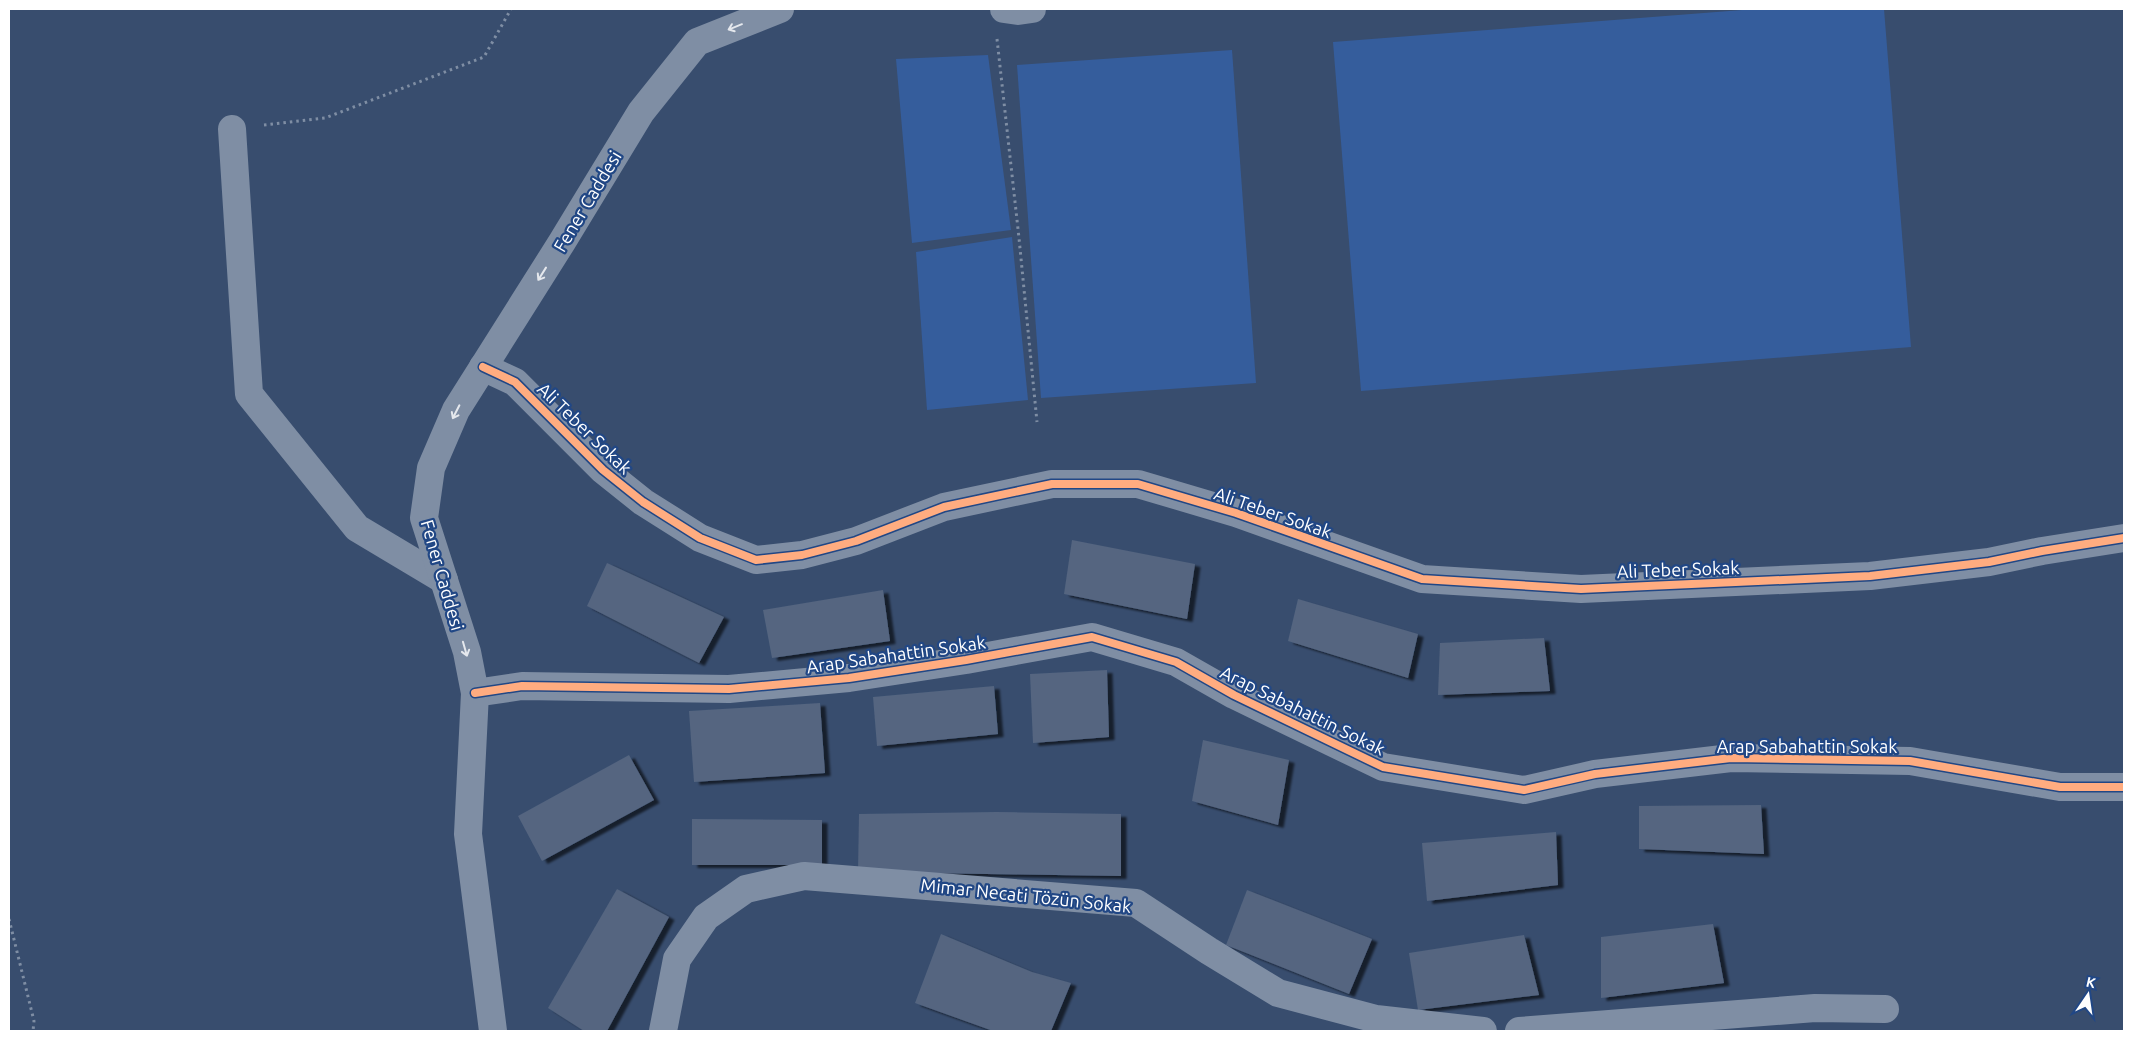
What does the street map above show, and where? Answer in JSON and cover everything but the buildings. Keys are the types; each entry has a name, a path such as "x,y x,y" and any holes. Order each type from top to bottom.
{"street":[{"name":"Fener Caddesi","path":"493,1031 468,834 475,693 467,652 424,518 431,468 456,410 641,112 697,42 780,9"},
{"path":"1000,21 1018,11 1032,9"},
{"path":"232,128 249,394 357,528 444,580"},
{"name":"Ali Teber Sokak","path":"483,367 516,382 603,470 643,502 700,538 756,560 802,555 847,543 944,508 1052,484 1138,484 1236,513 1422,579 1581,589 1870,576 1989,562 2042,550 2124,538"},
{"name":"Arap Sabahattin Sokak","path":"475,693 522,686 729,689 859,676 966,660 1092,637 1176,662 1234,695 1383,767 1524,790 1595,774 1731,758 1910,761 2060,787 2124,787"},
{"name":"Mimar Necati Tözün Sokak","path":"663,1031 677,959 706,917 746,889 804,876 1136,903 1278,993 1376,1020 1483,1031"},
{"path":"1519,1031 1815,1008 1885,1009"}],"path":[{"path":"232,128 325,118 484,57 511,9"},
{"path":"1000,21 1037,422"},
{"path":"9,918 34,1021 33,1031"}],"shaded area":[{"path":"1755,9 1884,9 1911,347 1361,391 1333,42"},
{"path":"1232,50 1256,383 1041,398 1017,65"},
{"path":"988,55 1011,230 912,243 896,59"},
{"path":"1012,237 1028,400 927,410 916,252"}],"cycle path":[{"path":"483,367 515,382 603,470 643,502 700,538 756,560 802,555 856,541 944,507 1052,484 1138,484 1236,513 1422,579 1581,589 1870,576 1989,562 2042,551 2124,538"},
{"path":"475,693 522,686 729,689 849,678 966,660 1092,637 1176,662 1234,695 1383,767 1524,790 1595,774 1731,758 1910,761 2060,787 2124,787"}]}
